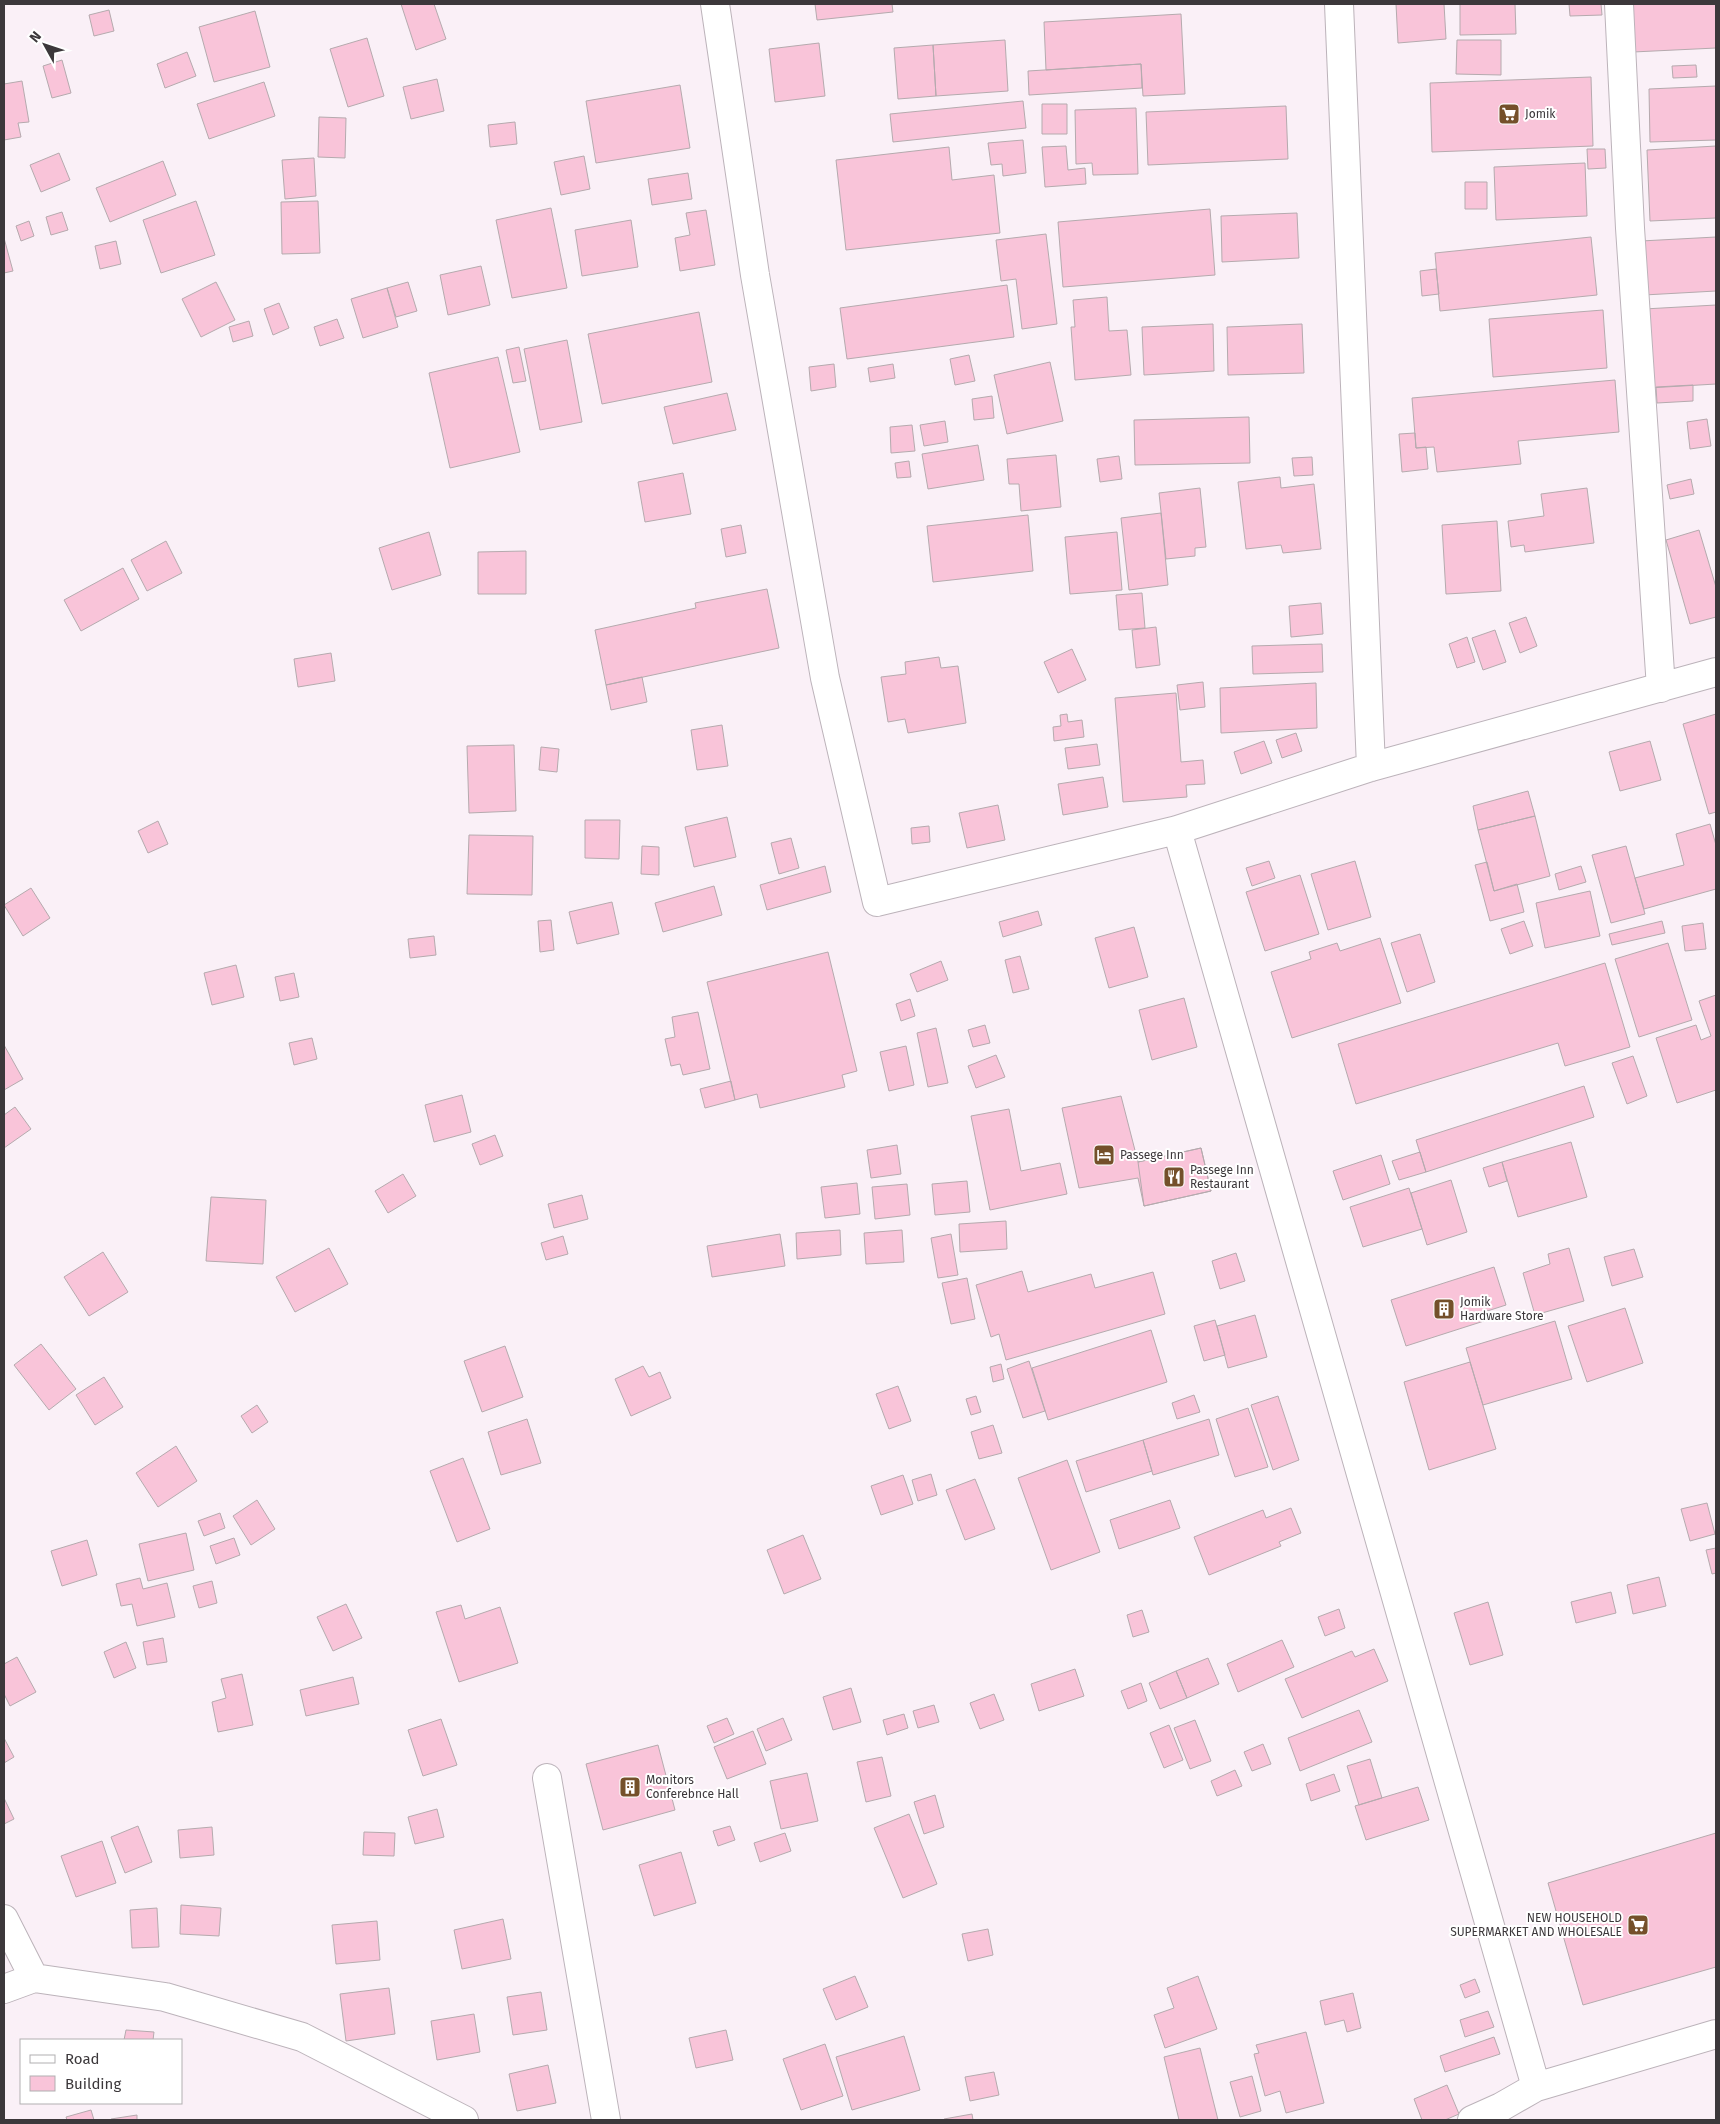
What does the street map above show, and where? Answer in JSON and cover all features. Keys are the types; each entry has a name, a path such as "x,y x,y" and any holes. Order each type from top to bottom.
{"street":[{"path":"715,4 755,275 825,678 877,902 1177,830 1371,767 1716,672"},
{"path":"1339,4 1371,767"},
{"path":"1619,4 1630,228 1661,688"},
{"path":"1177,830 1536,2087"},
{"path":"547,1778 606,2120"},
{"path":"4,1918 34,1978"},
{"path":"4,1989 34,1978 165,1997 302,2037 464,2120"},
{"path":"1472,2120 1503,2114 1536,2087 1716,2034"}],"building":[{"path":"401,4 434,4 446,39 416,50"},
{"path":"815,4 892,4 893,12 817,20"},
{"path":"1396,4 1444,4 1446,39 1398,43"},
{"path":"1460,4 1515,4 1516,34 1460,35"},
{"path":"1569,4 1601,4 1602,15 1570,16"},
{"path":"1631,4 1716,4 1716,48 1633,52"},
{"path":"109,10 114,31 94,36 89,15"},
{"path":"255,11 270,67 214,82 199,27"},
{"path":"1181,14 1185,94 1143,96 1141,64 1046,70 1044,22"},
{"path":"367,38 384,96 348,107 330,49"},
{"path":"1005,40 1008,91 936,96 933,45"},
{"path":"1457,40 1501,40 1501,75 1456,74"},
{"path":"819,43 825,96 775,102 769,49"},
{"path":"933,45 936,96 898,99 894,48"},
{"path":"187,52 196,76 165,88 157,64"},
{"path":"62,60 71,93 52,98 43,66"},
{"path":"1141,64 1142,88 1029,95 1028,71"},
{"path":"1696,65 1697,77 1673,78 1672,66"},
{"path":"1591,77 1593,146 1432,152 1430,83"},
{"path":"437,79 444,111 411,119 403,87"},
{"path":"22,81 29,122 18,123 21,137 4,140 4,84"},
{"path":"264,82 275,116 209,139 197,104"},
{"path":"680,85 690,148 596,163 586,101"},
{"path":"1716,86 1716,140 1650,142 1649,89"},
{"path":"1023,101 1026,128 893,142 890,114"},
{"path":"1042,104 1067,104 1067,134 1042,134"},
{"path":"1286,106 1288,159 1148,165 1146,112"},
{"path":"1136,108 1138,174 1093,175 1092,163 1076,164 1075,110"},
{"path":"319,117 346,118 345,158 318,157"},
{"path":"515,122 517,144 490,147 488,125"},
{"path":"1023,140 1026,173 1003,176 1002,164 991,165 988,143"},
{"path":"1066,146 1068,170 1085,168 1086,184 1045,187 1042,147"},
{"path":"1716,146 1716,218 1650,221 1647,150"},
{"path":"949,147 952,180 994,175 1000,233 846,250 836,160"},
{"path":"1587,149 1605,149 1606,168 1588,169"},
{"path":"59,153 70,180 41,192 30,165"},
{"path":"584,156 590,189 561,195 554,162"},
{"path":"314,158 316,196 285,199 282,160"},
{"path":"163,161 176,195 110,222 96,188"},
{"path":"1585,163 1587,216 1496,220 1494,167"},
{"path":"688,173 692,199 652,205 648,179"},
{"path":"1465,182 1487,182 1487,209 1465,209"},
{"path":"196,201 215,255 161,273 143,220"},
{"path":"318,201 320,253 282,254 281,202"},
{"path":"551,208 567,288 512,298 496,220"},
{"path":"1210,209 1215,275 1063,287 1058,222"},
{"path":"706,210 715,265 680,271 675,238 690,235 686,213"},
{"path":"62,212 68,230 51,235 46,217"},
{"path":"1297,213 1299,258 1222,262 1221,216"},
{"path":"631,220 638,267 582,276 575,230"},
{"path":"29,221 34,236 21,241 16,226"},
{"path":"1046,234 1057,324 1022,329 1016,279 1001,281 996,240"},
{"path":"1591,237 1597,295 1440,311 1435,253"},
{"path":"1716,237 1716,291 1644,295 1641,241"},
{"path":"4,238 13,271 4,273"},
{"path":"116,241 121,264 100,269 95,246"},
{"path":"481,266 490,305 448,315 440,275"},
{"path":"1436,269 1439,294 1422,296 1420,271"},
{"path":"216,282 235,320 201,337 182,299"},
{"path":"408,282 417,311 396,317 387,288"},
{"path":"1007,285 1014,337 847,359 840,308"},
{"path":"387,288 398,327 363,338 351,299"},
{"path":"1107,297 1109,331 1127,330 1131,375 1075,380 1071,327 1075,327 1073,300"},
{"path":"279,303 289,328 273,335 264,309"},
{"path":"1716,305 1716,384 1648,388 1644,309"},
{"path":"1603,310 1607,368 1493,377 1489,319"},
{"path":"699,312 712,382 602,404 588,334"},
{"path":"337,319 344,338 320,346 314,327"},
{"path":"249,321 253,336 233,342 229,327"},
{"path":"1213,324 1214,371 1144,375 1142,327"},
{"path":"1302,324 1304,373 1228,375 1227,327"},
{"path":"567,340 582,422 540,430 524,349"},
{"path":"519,347 526,381 513,383 506,350"},
{"path":"969,355 975,381 955,385 950,359"},
{"path":"498,357 520,452 450,468 429,373"},
{"path":"1050,362 1063,421 1007,434 994,375"},
{"path":"834,364 836,387 811,391 809,367"},
{"path":"893,364 895,378 870,382 868,368"},
{"path":"1615,380 1619,432 1518,441 1521,464 1437,472 1434,447 1416,448 1412,398"},
{"path":"1693,385 1693,401 1657,403 1656,387"},
{"path":"727,393 736,430 673,444 664,407"},
{"path":"992,396 994,418 974,420 972,399"},
{"path":"1249,417 1250,463 1135,465 1134,420"},
{"path":"1707,419 1711,446 1690,449 1687,422"},
{"path":"945,421 948,442 924,446 920,425"},
{"path":"912,425 915,451 891,453 890,427"},
{"path":"1415,433 1416,448 1426,447 1428,469 1402,472 1399,434"},
{"path":"978,445 984,480 928,489 922,454"},
{"path":"1056,455 1061,507 1021,511 1019,484 1009,484 1007,459"},
{"path":"1119,456 1122,479 1100,482 1097,459"},
{"path":"1312,457 1313,475 1294,476 1292,458"},
{"path":"909,461 911,477 897,478 895,463"},
{"path":"683,473 691,514 645,522 638,482"},
{"path":"1280,477 1281,488 1314,484 1321,549 1283,553 1281,545 1246,549 1238,482"},
{"path":"1691,479 1694,494 1670,499 1667,485"},
{"path":"1200,488 1206,547 1195,548 1195,556 1166,559 1159,493"},
{"path":"1587,488 1594,543 1525,552 1524,545 1511,547 1508,521 1544,516 1541,494"},
{"path":"1161,513 1168,585 1129,590 1121,518"},
{"path":"1028,515 1033,571 933,582 927,526"},
{"path":"1497,521 1501,591 1446,594 1442,525"},
{"path":"741,525 746,553 726,557 721,529"},
{"path":"1699,530 1716,587 1716,617 1690,624 1666,540"},
{"path":"429,532 441,575 392,590 379,548"},
{"path":"1117,532 1122,590 1070,594 1065,537"},
{"path":"166,541 182,573 147,591 131,560"},
{"path":"526,551 526,594 478,594 478,552"},
{"path":"123,568 139,599 81,631 64,600"},
{"path":"767,589 779,648 606,685 595,630 696,608 695,603"},
{"path":"1142,593 1145,628 1119,630 1116,595"},
{"path":"1321,603 1323,634 1291,637 1289,606"},
{"path":"1526,617 1537,646 1520,653 1509,623"},
{"path":"1156,627 1160,665 1136,668 1132,630"},
{"path":"1495,630 1506,662 1483,670 1472,638"},
{"path":"1467,637 1475,662 1457,668 1449,644"},
{"path":"1322,644 1323,672 1253,674 1252,646"},
{"path":"1072,649 1086,680 1058,693 1044,662"},
{"path":"331,653 335,681 298,687 294,659"},
{"path":"939,657 941,668 958,666 966,723 908,733 905,719 888,722 881,677 906,674 905,662"},
{"path":"642,677 647,702 611,710 606,685"},
{"path":"1203,682 1205,707 1180,710 1177,685"},
{"path":"1316,683 1317,728 1221,733 1220,688"},
{"path":"1176,693 1181,762 1203,760 1205,784 1186,785 1187,797 1123,802 1115,698"},
{"path":"1067,714 1068,722 1082,720 1084,737 1054,741 1053,727 1061,726 1060,715"},
{"path":"1716,714 1716,812 1709,814 1683,724"},
{"path":"722,725 728,766 697,770 691,730"},
{"path":"1296,733 1302,751 1282,758 1276,740"},
{"path":"1264,741 1272,763 1241,774 1234,752"},
{"path":"1650,741 1661,780 1620,791 1609,752"},
{"path":"1097,744 1100,765 1068,769 1065,748"},
{"path":"514,745 516,811 469,813 467,746"},
{"path":"541,747 559,749 557,772 539,770"},
{"path":"1103,777 1108,807 1063,815 1058,784"},
{"path":"1528,791 1535,816 1478,830 1473,806"},
{"path":"998,805 1005,840 967,848 959,813"},
{"path":"1535,816 1550,876 1494,891 1478,830"},
{"path":"727,817 736,857 694,867 685,827"},
{"path":"585,820 620,820 619,859 585,858"},
{"path":"158,821 168,844 148,853 138,831"},
{"path":"1710,824 1716,845 1716,889 1644,909 1635,878 1684,865 1676,834"},
{"path":"929,826 930,842 912,844 911,828"},
{"path":"469,835 533,836 532,895 467,894"},
{"path":"791,838 799,868 779,874 771,843"},
{"path":"642,846 659,847 659,875 641,874"},
{"path":"1626,846 1645,914 1611,923 1592,855"},
{"path":"1269,861 1275,878 1252,886 1246,868"},
{"path":"1355,861 1371,917 1328,930 1311,874"},
{"path":"1487,862 1494,891 1517,884 1524,912 1490,921 1475,865"},
{"path":"825,866 831,892 767,910 760,885"},
{"path":"1581,866 1586,882 1559,890 1555,874"},
{"path":"1300,875 1319,934 1265,951 1246,892"},
{"path":"714,886 722,915 663,932 655,903"},
{"path":"31,888 50,918 23,936 4,905"},
{"path":"1590,891 1600,936 1545,948 1536,903"},
{"path":"612,902 619,934 577,944 569,912"},
{"path":"1038,911 1042,925 1003,937 999,922"},
{"path":"551,920 554,950 540,952 538,921"},
{"path":"1524,921 1533,946 1510,954 1501,929"},
{"path":"1662,921 1665,933 1612,945 1609,934"},
{"path":"1703,923 1706,949 1685,951 1682,926"},
{"path":"1134,927 1148,977 1109,988 1095,938"},
{"path":"1420,934 1435,982 1407,992 1391,943"},
{"path":"434,936 436,955 410,958 408,939"},
{"path":"1380,938 1401,1003 1292,1038 1271,972 1311,959 1309,952 1337,943 1340,951"},
{"path":"1668,943 1692,1020 1639,1037 1615,959"},
{"path":"828,952 857,1071 842,1075 845,1087 760,1108 757,1094 735,1100 707,982"},
{"path":"1020,956 1029,989 1013,993 1005,960"},
{"path":"941,961 948,980 917,992 910,974"},
{"path":"1605,963 1630,1047 1565,1066 1558,1043 1356,1104 1338,1044"},
{"path":"236,965 244,997 212,1005 204,973"},
{"path":"294,973 299,997 280,1001 275,977"},
{"path":"1716,995 1716,1090 1677,1103 1656,1038 1696,1025 1701,1040 1711,1036 1699,1001"},
{"path":"1184,998 1197,1047 1152,1060 1139,1010"},
{"path":"910,999 915,1016 901,1021 896,1004"},
{"path":"698,1012 710,1069 683,1075 680,1064 671,1066 665,1039 675,1037 672,1017"},
{"path":"985,1025 990,1043 973,1047 968,1030"},
{"path":"936,1028 948,1083 928,1087 917,1033"},
{"path":"312,1038 317,1059 294,1065 289,1043"},
{"path":"4,1045 23,1079 4,1090"},
{"path":"906,1046 914,1085 889,1091 880,1052"},
{"path":"996,1055 1005,1077 976,1088 968,1066"},
{"path":"1633,1056 1647,1096 1627,1104 1612,1063"},
{"path":"731,1081 735,1100 705,1108 700,1089"},
{"path":"1584,1086 1594,1117 1426,1172 1416,1140"},
{"path":"462,1095 471,1132 434,1142 425,1105"},
{"name":"Passege Inn","path":"1121,1096 1138,1162 1201,1148 1211,1191 1144,1206 1138,1178 1079,1188 1062,1108"},
{"path":"15,1107 31,1129 4,1148 4,1115"},
{"path":"1009,1109 1021,1171 1060,1163 1067,1194 990,1210 971,1116"},
{"path":"495,1135 503,1156 480,1165 472,1144"},
{"path":"1571,1142 1587,1197 1518,1217 1502,1162"},
{"path":"897,1145 901,1174 871,1178 867,1150"},
{"name":"Passege Inn Restaurant","path":"1201,1148 1211,1191 1144,1206 1138,1162"},
{"path":"1420,1152 1426,1172 1399,1180 1392,1161"},
{"path":"1381,1155 1390,1184 1343,1200 1333,1171"},
{"path":"1502,1162 1507,1181 1489,1187 1483,1168"},
{"path":"403,1174 416,1196 388,1213 375,1191"},
{"path":"1451,1180 1467,1232 1427,1245 1411,1193"},
{"path":"967,1181 970,1212 935,1215 932,1184"},
{"path":"857,1183 860,1214 825,1218 821,1187"},
{"path":"907,1184 910,1215 875,1219 872,1187"},
{"path":"1409,1188 1422,1229 1363,1247 1350,1207"},
{"path":"582,1195 588,1219 554,1228 548,1204"},
{"path":"211,1197 266,1200 263,1264 206,1261"},
{"path":"1006,1221 1007,1249 960,1252 959,1224"},
{"path":"840,1230 841,1255 797,1259 796,1233"},
{"path":"902,1230 904,1262 866,1264 864,1233"},
{"path":"780,1234 785,1266 712,1277 707,1246"},
{"path":"951,1234 958,1275 938,1278 931,1238"},
{"path":"563,1236 568,1254 546,1260 541,1243"},
{"path":"329,1248 348,1284 295,1312 276,1277"},
{"path":"1569,1248 1584,1301 1535,1315 1523,1273 1550,1264 1548,1254"},
{"path":"1634,1249 1643,1277 1612,1286 1604,1257"},
{"path":"103,1252 128,1292 89,1316 64,1277"},
{"path":"1236,1253 1245,1281 1220,1289 1212,1261"},
{"name":"Jomik Hardware Store","path":"1494,1267 1506,1305 1481,1313 1484,1321 1406,1346 1391,1300"},
{"path":"1022,1271 1028,1292 1091,1274 1095,1288 1153,1272 1165,1314 1006,1360 999,1334 991,1337 976,1285"},
{"path":"967,1278 975,1319 951,1324 942,1283"},
{"path":"1625,1308 1643,1363 1587,1382 1568,1326"},
{"path":"1255,1315 1267,1357 1228,1368 1217,1326"},
{"path":"1215,1320 1225,1355 1204,1361 1194,1326"},
{"path":"1555,1321 1572,1379 1483,1405 1466,1348"},
{"path":"1151,1330 1167,1382 1048,1420 1032,1368"},
{"path":"41,1344 76,1389 49,1410 14,1365"},
{"path":"505,1346 523,1397 482,1412 464,1361"},
{"path":"1029,1361 1045,1411 1023,1418 1007,1369"},
{"path":"1470,1362 1496,1449 1429,1470 1404,1382"},
{"path":"1001,1364 1004,1379 993,1382 990,1367"},
{"path":"643,1366 649,1377 660,1372 671,1398 631,1416 615,1379"},
{"path":"104,1377 123,1407 95,1425 76,1395"},
{"path":"898,1386 911,1421 889,1429 876,1394"},
{"path":"1194,1395 1200,1412 1177,1419 1172,1403"},
{"path":"976,1396 981,1412 971,1415 966,1399"},
{"path":"1278,1396 1299,1460 1273,1470 1251,1405"},
{"path":"257,1405 268,1422 252,1433 241,1416"},
{"path":"1248,1408 1268,1467 1235,1477 1216,1419"},
{"path":"527,1419 541,1463 501,1475 488,1432"},
{"path":"1209,1419 1219,1455 1153,1475 1143,1440"},
{"path":"993,1425 1002,1453 979,1459 971,1432"},
{"path":"1143,1440 1152,1471 1086,1492 1076,1461"},
{"path":"176,1446 197,1481 158,1507 136,1473"},
{"path":"463,1458 490,1529 457,1542 430,1471"},
{"path":"1067,1460 1100,1552 1051,1570 1018,1478"},
{"path":"931,1474 937,1495 918,1501 912,1480"},
{"path":"903,1475 913,1504 881,1515 871,1486"},
{"path":"975,1479 995,1529 965,1540 946,1490"},
{"path":"257,1500 275,1529 251,1545 233,1516"},
{"path":"1170,1500 1180,1528 1119,1549 1110,1520"},
{"path":"1707,1503 1715,1534 1690,1541 1681,1509"},
{"path":"1291,1508 1301,1533 1279,1542 1281,1546 1209,1575 1194,1537 1263,1510 1266,1518"},
{"path":"220,1513 225,1528 204,1536 198,1521"},
{"path":"186,1533 194,1570 148,1581 139,1544"},
{"path":"803,1535 821,1579 784,1594 767,1550"},
{"path":"234,1538 240,1555 216,1564 210,1546"},
{"path":"87,1540 97,1575 62,1586 51,1551"},
{"path":"1716,1548 1716,1573 1712,1574 1706,1550"},
{"path":"1659,1577 1666,1606 1633,1614 1627,1585"},
{"path":"140,1578 143,1589 167,1583 175,1617 137,1626 132,1604 121,1606 116,1584"},
{"path":"212,1581 217,1603 199,1608 193,1586"},
{"path":"1611,1592 1616,1613 1576,1623 1571,1602"},
{"path":"1488,1602 1503,1655 1470,1665 1454,1613"},
{"path":"346,1604 362,1638 333,1651 317,1617"},
{"path":"461,1605 465,1619 500,1607 518,1663 459,1682 436,1612"},
{"path":"1339,1609 1345,1628 1325,1636 1318,1617"},
{"path":"1142,1610 1149,1632 1133,1637 1127,1615"},
{"path":"163,1638 167,1662 147,1665 143,1642"},
{"path":"1282,1640 1294,1667 1238,1692 1227,1664"},
{"path":"126,1642 136,1668 114,1678 104,1652"},
{"path":"1374,1649 1388,1681 1302,1718 1285,1679 1352,1651 1355,1657"},
{"path":"17,1657 36,1692 10,1706 4,1694 4,1664"},
{"path":"1208,1658 1219,1684 1187,1698 1176,1671"},
{"path":"1075,1669 1084,1696 1039,1711 1031,1684"},
{"path":"1176,1671 1187,1698 1160,1709 1149,1683"},
{"path":"242,1674 253,1725 218,1732 212,1702 226,1698 221,1679"},
{"path":"353,1677 359,1704 306,1716 300,1690"},
{"path":"1141,1683 1147,1701 1128,1709 1121,1691"},
{"path":"851,1688 861,1722 833,1730 823,1697"},
{"path":"994,1694 1004,1720 980,1729 970,1703"},
{"path":"934,1705 939,1722 918,1728 913,1711"},
{"path":"1359,1710 1372,1742 1300,1771 1288,1738"},
{"path":"904,1714 908,1728 887,1735 883,1720"},
{"path":"727,1718 734,1734 714,1743 707,1726"},
{"path":"783,1718 792,1740 766,1751 757,1729"},
{"path":"441,1719 457,1765 423,1776 408,1730"},
{"path":"1195,1720 1211,1761 1190,1769 1174,1728"},
{"path":"1169,1725 1183,1760 1164,1768 1150,1733"},
{"path":"753,1731 766,1764 727,1779 714,1747"},
{"path":"4,1738 14,1757 4,1763"},
{"path":"1263,1744 1271,1764 1252,1771 1244,1752"},
{"name":"Monitors Conferebnce Hall","path":"658,1745 675,1810 603,1830 586,1764"},
{"path":"882,1757 891,1796 866,1802 857,1762"},
{"path":"1370,1759 1382,1798 1359,1805 1347,1766"},
{"path":"1235,1770 1242,1786 1217,1796 1211,1781"},
{"path":"807,1773 818,1821 781,1829 770,1781"},
{"path":"1334,1774 1340,1791 1311,1801 1306,1784"},
{"path":"1418,1787 1429,1820 1366,1840 1355,1806"},
{"path":"935,1795 944,1827 924,1834 914,1802"},
{"path":"4,1798 14,1819 4,1824"},
{"path":"437,1809 444,1837 415,1844 408,1817"},
{"path":"909,1814 937,1884 903,1898 874,1828"},
{"path":"138,1826 152,1862 125,1873 111,1837"},
{"path":"730,1826 735,1840 718,1846 713,1831"},
{"path":"212,1827 214,1855 180,1858 178,1830"},
{"path":"364,1832 395,1833 394,1856 363,1855"},
{"path":"785,1833 791,1851 760,1862 754,1843"},
{"name":"NEW HOUSEHOLD SUPERMARKET AND WHOLESALE","path":"1716,1833 1716,1967 1583,2005 1548,1883"},
{"path":"102,1841 116,1883 76,1897 61,1856"},
{"path":"681,1852 696,1903 654,1916 639,1865"},
{"path":"181,1905 221,1908 219,1936 180,1934"},
{"path":"157,1908 159,1947 132,1948 130,1910"},
{"path":"503,1919 511,1959 462,1969 454,1930"},
{"path":"377,1921 380,1960 336,1964 332,1925"},
{"path":"988,1929 993,1955 968,1961 962,1934"},
{"path":"855,1976 868,2007 836,2020 823,1989"},
{"path":"1198,1976 1217,2029 1165,2048 1154,2015 1174,2008 1167,1988"},
{"path":"1475,1979 1480,1992 1465,1998 1460,1985"},
{"path":"389,1988 395,2034 346,2041 340,1994"},
{"path":"541,1992 547,2030 513,2035 507,1997"},
{"path":"1353,1993 1361,2028 1347,2032 1344,2020 1325,2025 1320,2001"},
{"path":"1488,2011 1494,2027 1465,2037 1460,2020"},
{"path":"474,2014 480,2052 437,2060 431,2021"},
{"path":"126,2030 154,2032 153,2039 124,2039"},
{"path":"726,2030 733,2060 696,2068 689,2038"},
{"path":"1306,2032 1324,2103 1286,2113 1280,2091 1265,2096 1254,2054 1259,2053 1256,2045"},
{"path":"904,2036 920,2090 852,2110 836,2057"},
{"path":"1494,2037 1500,2054 1445,2072 1440,2056"},
{"path":"825,2044 843,2096 801,2110 783,2059"},
{"path":"1200,2048 1218,2120 1179,2120 1164,2057"},
{"path":"548,2065 556,2103 517,2111 509,2074"},
{"path":"994,2072 999,2095 970,2101 965,2077"},
{"path":"1252,2076 1261,2111 1240,2117 1230,2082"},
{"path":"1447,2085 1459,2114 1445,2120 1422,2120 1414,2099"},
{"path":"91,2110 94,2120 67,2120 66,2117"},
{"path":"972,2114 973,2120 944,2120 944,2119"},
{"path":"137,2115 137,2120 111,2120 111,2119"}],"place":[{"name":"Jomik","path":"1509,114"},
{"name":"Passege Inn","path":"1104,1155"},
{"name":"Passege Inn Restaurant","path":"1174,1177"},
{"name":"Jomik Hardware Store","path":"1444,1309"},
{"name":"Monitors Conferebnce Hall","path":"630,1787"},
{"name":"NEW HOUSEHOLD SUPERMARKET AND WHOLESALE","path":"1638,1925"}]}
